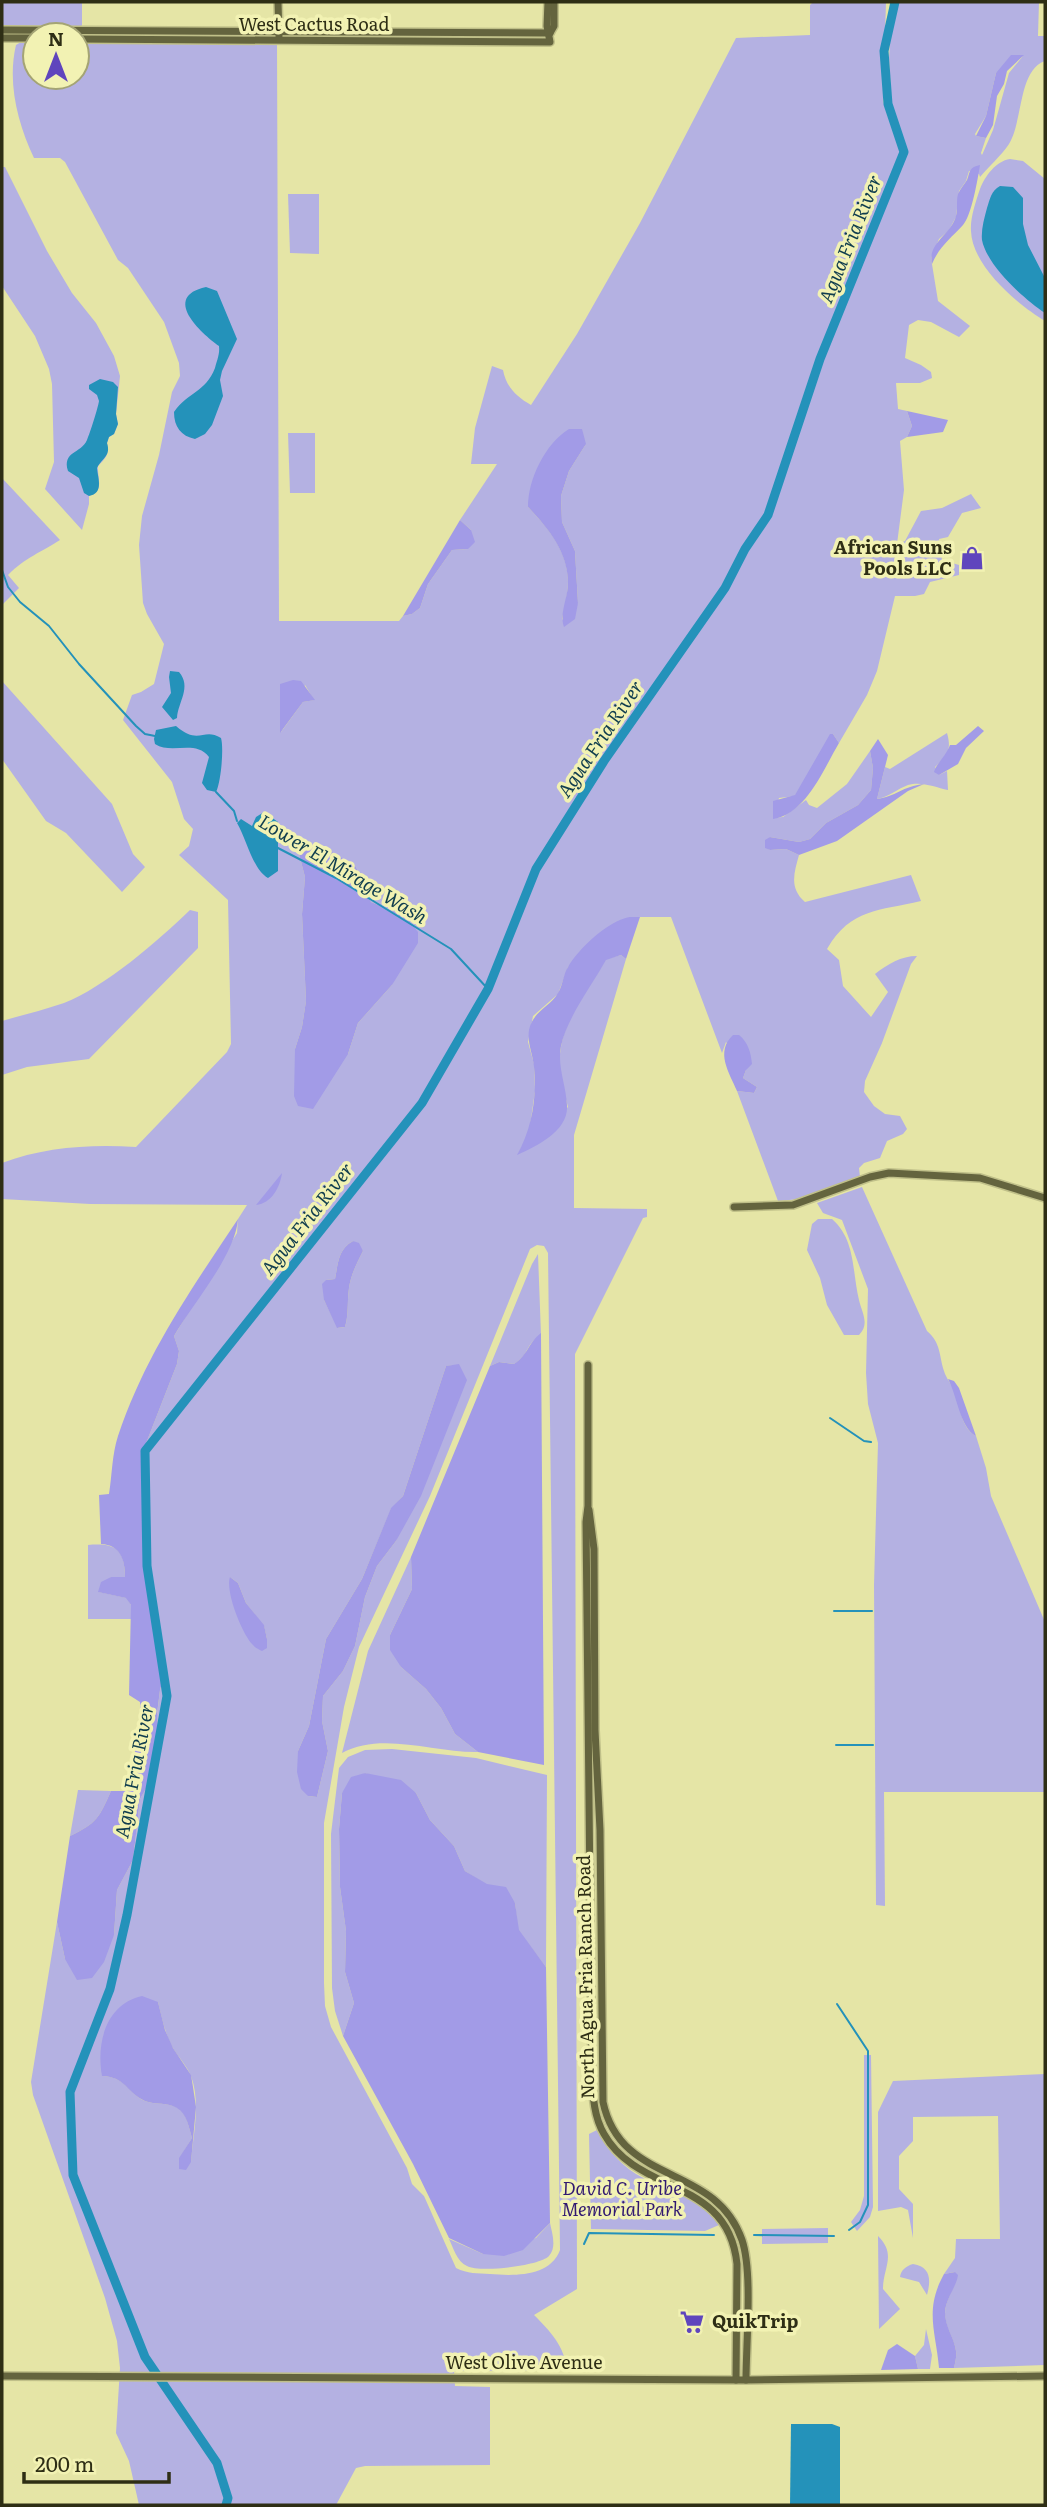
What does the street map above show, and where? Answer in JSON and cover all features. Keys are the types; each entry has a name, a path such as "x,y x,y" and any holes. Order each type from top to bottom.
{"street":[{"path":"278,2 278,36"},
{"path":"548,2 547,26 550,37"},
{"path":"550,37 554,26 554,2"},
{"name":"West Cactus Road","path":"2,30 278,36 550,37"},
{"name":"West Cactus Road","path":"91,39 278,36"},
{"path":"2,38 21,38"},
{"path":"734,1207 793,1205 870,1177 889,1173 980,1178 1045,1198"},
{"name":"North Agua Fria Ranch Road","path":"588,1365 589,1506 594,1549 594,1730 600,1816 603,2102 611,2127 627,2149 647,2163 704,2190 726,2210 738,2230 746,2254 746,2380"},
{"name":"North Agua Fria Ranch Road","path":"589,1506 586,1522 594,2107 604,2133 626,2160 698,2198 718,2217 730,2237 736,2257 736,2380"},
{"path":"718,2217 726,2210"},
{"name":"West Olive Avenue","path":"2,2376 746,2380 1045,2376"}],"green space":[{"path":"2,2 82,2 82,21 21,21 21,28 2,28"},
{"path":"813,2 886,2 883,101 888,117 892,110 889,58 892,8 895,2 1039,2 1038,36 1045,36 1045,61 1036,66 1025,85 1009,144 980,177 979,174 969,171 959,191 956,217 949,230 939,239 931,258 938,301 970,326 959,337 931,322 918,320 909,325 905,358 931,372 932,378 920,383 896,383 898,409 907,411 912,426 907,437 900,441 904,490 897,544 905,541 921,511 942,508 971,494 981,508 962,513 948,537 939,539 942,560 959,565 959,575 930,582 924,594 895,596 877,671 867,695 839,743 833,734 795,796 779,798 773,818 783,817 806,800 809,805 817,808 847,784 870,751 873,768 871,790 858,805 826,823 810,839 799,842 770,837 765,847 770,850 786,849 799,855 794,874 795,886 805,902 911,875 921,901 856,918 836,936 827,949 839,960 843,986 871,1017 888,992 875,974 895,961 917,956 911,964 865,1081 864,1092 874,1106 885,1114 900,1116 907,1129 903,1134 887,1141 880,1158 864,1163 859,1168 860,1177 800,1199 778,1201 737,1091 754,1093 757,1087 743,1078 746,1070 726,1042 722,1053 671,917 629,917 568,967 558,994 533,1016 528,1042 534,1064 535,1091 529,1133 518,1154 568,1107 560,1062 561,1047 568,1025 606,959 621,955 626,959 574,1135 574,1208 647,1209 647,1217 643,1218 575,1354 577,2289 534,2315 560,2346 566,2370 454,2371 455,2386 490,2387 490,2465 356,2468 336,2505 139,2505 129,2461 116,2433 120,2368 117,2341 105,2298 33,2095 31,2082 57,1922 65,1959 114,1935 117,1890 133,1860 140,1799 158,1768 157,1715 165,1673 157,1608 147,1580 142,1480 145,1446 177,1364 179,1351 174,1336 237,1233 238,1219 247,1205 90,1204 2,1199 2,1163 34,1153 68,1148 136,1147 227,1052 231,1044 228,900 179,855 189,846 193,829 184,819 172,782 123,720 132,695 154,684 164,644 143,603 139,545 142,516 159,455 172,392 180,376 179,363 164,322 128,268 118,260 65,162 60,158 34,158 16,103 13,74 16,45 21,42 21,91 91,91 91,42 277,43 279,621 399,621 403,616 420,608 428,584 452,550 468,549 471,530 460,520 497,464 471,464 475,428 492,366 503,370 513,391 531,405 577,334 640,223 736,38 810,35 810,5","holes":["1023,56 1009,73 993,130 982,155 986,138 975,134 986,116 996,73","586,444 569,471 561,496 562,522 575,551 578,603 562,620 568,587 565,560 556,541 528,507","305,685 314,700 303,702 281,732","297,846 356,867 371,902 405,916 392,985 358,1023 348,1054 295,1049 306,1001 302,914 305,877","353,1241 363,1251 350,1283 345,1327 338,1328 324,1300 326,1280 335,1279 340,1257","537,1245 544,1246 548,1253 560,2250 548,2265 530,2273 477,2273 456,2268 424,2196 412,2184 407,2168 331,2027 325,2006 324,1823 344,1707 359,1647 430,1496 530,1249","459,1365 396,1541 377,1566 365,1597 355,1646 343,1671 323,1696 322,1721 328,1751 317,1797 308,1796 298,1751 309,1726 326,1639 362,1579 391,1509 403,1496 446,1366","230,1577 238,1583 246,1603 264,1626 267,1648","158,2002 168,2037 189,2072 194,2086 196,2119 191,2162 179,2159 192,2138 184,2114 170,2105 145,2101 122,2082 102,2076"]},
{"path":"1010,159 1023,161 1045,179 1045,321 998,283 979,258 973,244 971,221 980,189 992,170"},
{"path":"2,167 5,167 47,251 72,293 96,323 114,356 120,376 116,414 118,424 114,434 109,437 107,455 98,466 99,487 89,496 82,530 45,489 54,462 52,384 49,369 35,336 2,286"},
{"path":"288,194 319,194 319,254 290,253"},
{"path":"288,433 315,433 315,493 290,493"},
{"path":"2,478 60,540 27,559 8,575 19,588 2,605"},
{"path":"2,681 112,804 133,854 145,867 122,892 66,833 46,821 2,759"},
{"path":"947,733 947,752 935,767 939,775 947,771 948,790 913,784 877,799 885,767 890,769"},
{"path":"190,910 198,912 198,948 89,1059 27,1067 2,1075 2,1021 80,996 147,949"},
{"path":"862,1187 927,1331 937,1345 964,1422 976,1436 991,1496 1045,1622 1045,1792 884,1792 885,1906 876,1905 874,1585 878,1443 868,1404 868,1289 842,1220 823,1213 817,1203"},
{"path":"818,1219 832,1219 840,1227 849,1246 864,1318 864,1327 859,1335 844,1335 827,1305 820,1278 807,1250 812,1224"},
{"path":"538,1254 541,1335 514,1364 499,1362 490,1366 532,1264"},
{"path":"88,1545 105,1545 116,1549 123,1559 125,1577 111,1577 99,1592 127,1598 131,1605 131,1619 88,1619"},
{"path":"411,1557 412,1589 390,1635 401,1667 426,1689 441,1708 455,1734 478,1752 391,1743 357,1747 342,1753 368,1651"},
{"path":"392,1749 476,1758 547,1775 546,1967 518,1930 515,1903 465,1871 454,1846 430,1820 416,1793 365,1773 342,1793 339,1829 340,1887 346,1931 345,1972 354,2003 343,2036 335,2011 332,1988 331,1834 339,1768 348,1757 365,1750"},
{"path":"78,1790 111,1791 96,1819 70,1836"},
{"path":"864,2055 871,2055 873,2207 870,2217 857,2231 851,2222 860,2210 864,2196"},
{"path":"1045,2074 1045,2365 954,2368 956,2351 945,2314 955,2282 955,2272 944,2274 955,2258 956,2239 1000,2239 998,2116 913,2117 913,2141 899,2156 899,2189 913,2204 913,2238 908,2210 901,2207 878,2211 878,2112 893,2081"},
{"name":"David C. Uribe Memorial Park","path":"597,2130 604,2143 630,2170 702,2207 719,2225 705,2231 591,2229 589,2134"},
{"path":"550,2223 553,2248 549,2256 522,2265 496,2269 467,2266 458,2258 449,2239 483,2254 536,2238"},
{"path":"828,2228 828,2243 762,2244 762,2229"},
{"path":"878,2236 888,2255 883,2289 900,2309 879,2329"},
{"path":"913,2264 923,2268 928,2275 927,2295 919,2282 900,2277 904,2269"},
{"path":"926,2329 932,2355 930,2369 918,2369 915,2356 924,2345"}],"shaded area":[{"path":"1011,55 1024,55 1007,71 997,96 993,125 986,138 976,136 986,116 996,73"},
{"path":"980,165 966,220 932,264 933,250 956,216 959,192 972,169"},
{"path":"1000,186 1013,187 1023,198 1023,224 1028,245 1045,278 1045,313 1008,281 985,250 982,240 984,220 991,196"},
{"path":"206,287 217,291 237,339 222,371 220,380 223,396 212,425 205,434 195,439 179,430 174,412 211,376 218,357 219,346 195,324 186,307 187,299 193,292"},
{"path":"100,379 113,382 118,387 118,424 114,434 109,437 107,454 97,468 97,492 89,496 84,493 79,478 68,471 67,464 70,456 84,445 88,437 99,401 97,395 89,389 89,385"},
{"path":"907,411 948,420 943,432 907,437 912,426"},
{"path":"569,429 582,429 586,444 569,471 561,496 562,522 575,551 578,603 575,619 564,627 563,616 568,589 565,561 543,523 528,507 531,485 545,453"},
{"path":"460,520 471,530 475,542 468,549 452,550 428,584 420,608 403,616"},
{"path":"170,671 179,672 184,683 177,718 173,720 162,707 171,693"},
{"path":"293,680 301,681 315,700 303,702 280,733 280,684"},
{"path":"176,726 190,735 210,734 221,738 222,765 216,792 207,790 202,783 209,757 203,752 155,744 156,730"},
{"path":"978,726 984,731 966,748 958,764 939,775 934,772 950,745 956,745"},
{"path":"830,734 833,734 839,743 820,778 795,809 773,819 773,801 795,795"},
{"path":"878,739 888,755 877,799 924,784 908,791 837,841 799,855 786,849 765,848 765,840 770,837 799,842 810,839 826,823 858,805 871,790 873,768 870,751"},
{"path":"264,812 278,822 278,871 268,878 254,861 237,823 241,819 252,826 256,817"},
{"path":"306,842 334,853 356,867 371,902 405,916 418,932 418,943 392,985 358,1023 348,1054 313,1109 298,1106 294,1096 295,1049 306,1001 302,914 305,877 297,846"},
{"path":"629,917 640,917 626,959 621,955 606,960 564,1035 560,1061 567,1105 563,1123 550,1136 517,1155 530,1123 534,1101 534,1067 529,1044 531,1024 558,993 566,970 579,952 603,930"},
{"path":"733,1035 739,1035 745,1041 751,1056 752,1064 743,1078 757,1087 754,1093 737,1091 727,1069 725,1048"},
{"path":"282,1173 274,1194 267,1201 256,1205"},
{"path":"238,1219 235,1233 221,1264 174,1336 179,1351 177,1364 145,1446 142,1480 147,1580 157,1608 165,1673 157,1714 158,1768 140,1799 133,1860 117,1890 114,1935 104,1962 92,1978 77,1980 65,1959 57,1922 70,1836 96,1819 111,1791 133,1791 136,1730 140,1729 140,1702 129,1695 131,1605 126,1598 98,1592 101,1582 111,1577 125,1577 120,1554 113,1547 101,1544 99,1495 109,1494 116,1443 129,1406 156,1350"},
{"path":"353,1241 359,1243 363,1251 350,1283 345,1327 337,1328 324,1300 322,1284 326,1280 335,1279 344,1248"},
{"path":"541,1333 544,1765 478,1752 455,1734 441,1708 426,1689 401,1667 390,1650 390,1635 412,1589 411,1557 490,1366 499,1362 514,1364"},
{"path":"459,1364 467,1380 421,1496 396,1541 377,1566 365,1597 355,1646 343,1671 323,1696 322,1721 328,1751 317,1797 308,1796 301,1789 297,1772 298,1751 309,1726 326,1639 362,1579 391,1508 403,1496 446,1366"},
{"path":"948,1379 954,1381 959,1388 976,1436 962,1419"},
{"path":"230,1577 238,1583 246,1603 264,1625 267,1648 262,1651 255,1647 240,1622 232,1602"},
{"path":"365,1773 401,1780 416,1793 430,1820 454,1846 465,1871 487,1884 506,1887 515,1903 519,1930 546,1967 550,2223 523,2250 504,2256 483,2254 449,2238 413,2164 343,2036 354,2003 345,1972 346,1931 340,1887 339,1829 342,1793 351,1777"},
{"path":"142,1996 158,2002 173,2048 191,2075 196,2107 191,2162 186,2170 179,2169 179,2158 192,2138 183,2114 170,2105 145,2101 116,2079 102,2076 101,2051 106,2027 120,2007"},
{"path":"955,2272 958,2275 957,2280 945,2312 955,2346 956,2360 954,2368 939,2368 933,2321 934,2299 944,2274"},
{"path":"897,2344 915,2356 918,2369 881,2370 888,2350"},
{"path":"791,2424 832,2424 840,2427 840,2505 790,2505"}],"waterway":[{"name":"Agua Fria River","path":"226,2505 228,2498 217,2463 145,2357 73,2175 70,2092 110,1989 127,1915 167,1696 147,1566 145,1451 422,1103 488,989 536,869 604,761 725,588 745,549 768,515 820,359 904,152 888,104 884,51 895,2"},
{"name":"Lower El Mirage Wash","path":"2,570 8,587 20,602 49,626 79,664 136,726 145,734 155,736"},
{"name":"Lower El Mirage Wash","path":"216,792 234,811 237,821"},
{"name":"Lower El Mirage Wash","path":"276,847 336,878 451,949 488,989"},
{"path":"830,1418 864,1441 871,1442"},
{"path":"834,1611 872,1611"},
{"path":"836,1745 873,1745"},
{"path":"837,2004 868,2051 868,2205 860,2222 849,2230"},
{"path":"584,2244 589,2233 714,2235"},
{"path":"754,2235 834,2236"}],"place":[{"name":"African Suns Pools LLC","path":"972,558"},
{"name":"QuikTrip","path":"692,2322"}]}
